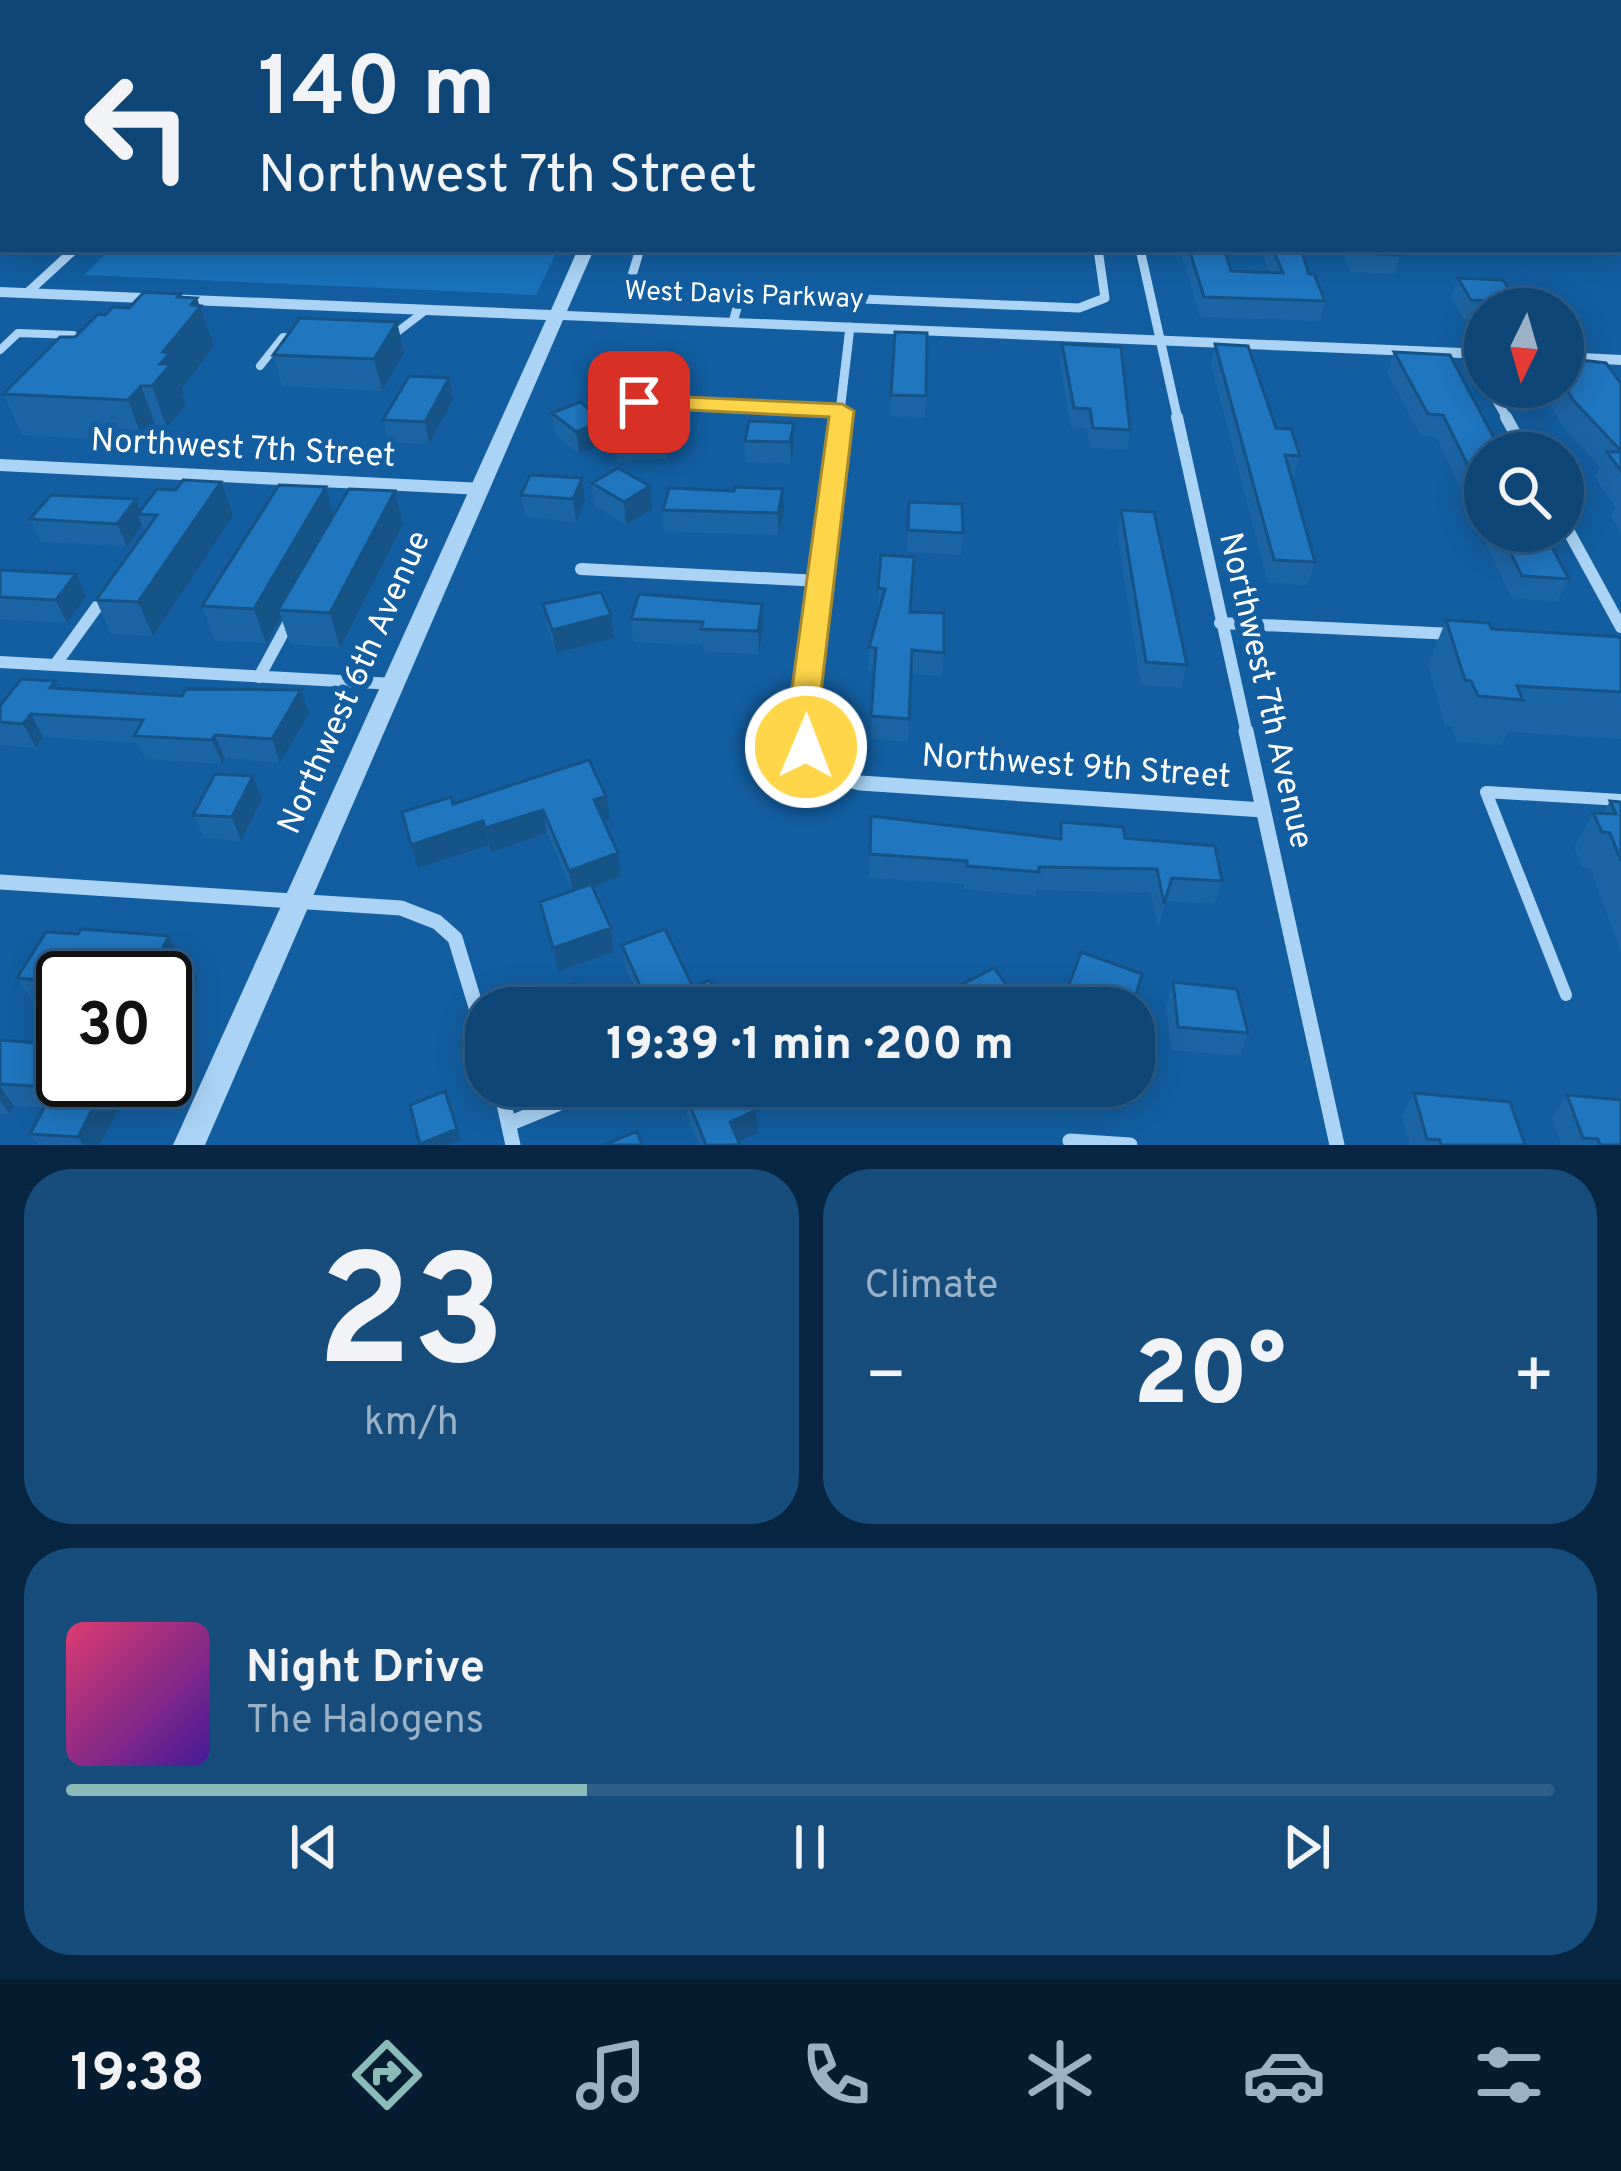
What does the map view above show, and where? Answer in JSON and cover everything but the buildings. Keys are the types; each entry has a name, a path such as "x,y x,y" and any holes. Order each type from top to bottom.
{"street":[{"path":"28,293 72,252"},
{"name":"Northwest 6th Avenue","path":"189,1145 585,252"},
{"path":"639,252 631,276 637,286 1087,308 1105,298 1098,252"},
{"name":"Northwest 7th Avenue","path":"1141,252 1336,1145"},
{"name":"West Davis Parkway","path":"0,292 1464,353"},
{"path":"733,322 741,294"},
{"path":"581,568 821,581 850,327"},
{"path":"1584,358 1621,359"},
{"path":"639,402 842,411"},
{"name":"Northwest 7th Street","path":"0,465 483,489"},
{"path":"191,489 201,475"},
{"path":"360,497 368,483"},
{"path":"1580,552 1621,627"},
{"path":"55,665 116,580"},
{"name":"Northwest 9th Street","path":"821,581 802,727 806,747 818,765 837,778 873,785 1263,809"},
{"path":"259,677 303,598"},
{"path":"1220,623 1463,634"},
{"path":"0,662 396,685"},
{"path":"0,881 401,908 436,922 455,938 470,987"},
{"path":"506,1107 513,1145"},
{"path":"511,1123 550,1107"},
{"path":"1070,1141 1130,1145"}],"lane":[{"path":"310,322 322,306"},
{"path":"385,341 426,310"},
{"path":"0,350 18,333 73,335 50,359"},
{"path":"260,366 283,338 299,338"},
{"path":"1566,994 1486,792 1621,800"}],"shaded area":[{"path":"108,252 557,252 536,295 84,275"}],"route":[{"path":"639,402 842,411 803,718 806,747"}]}
